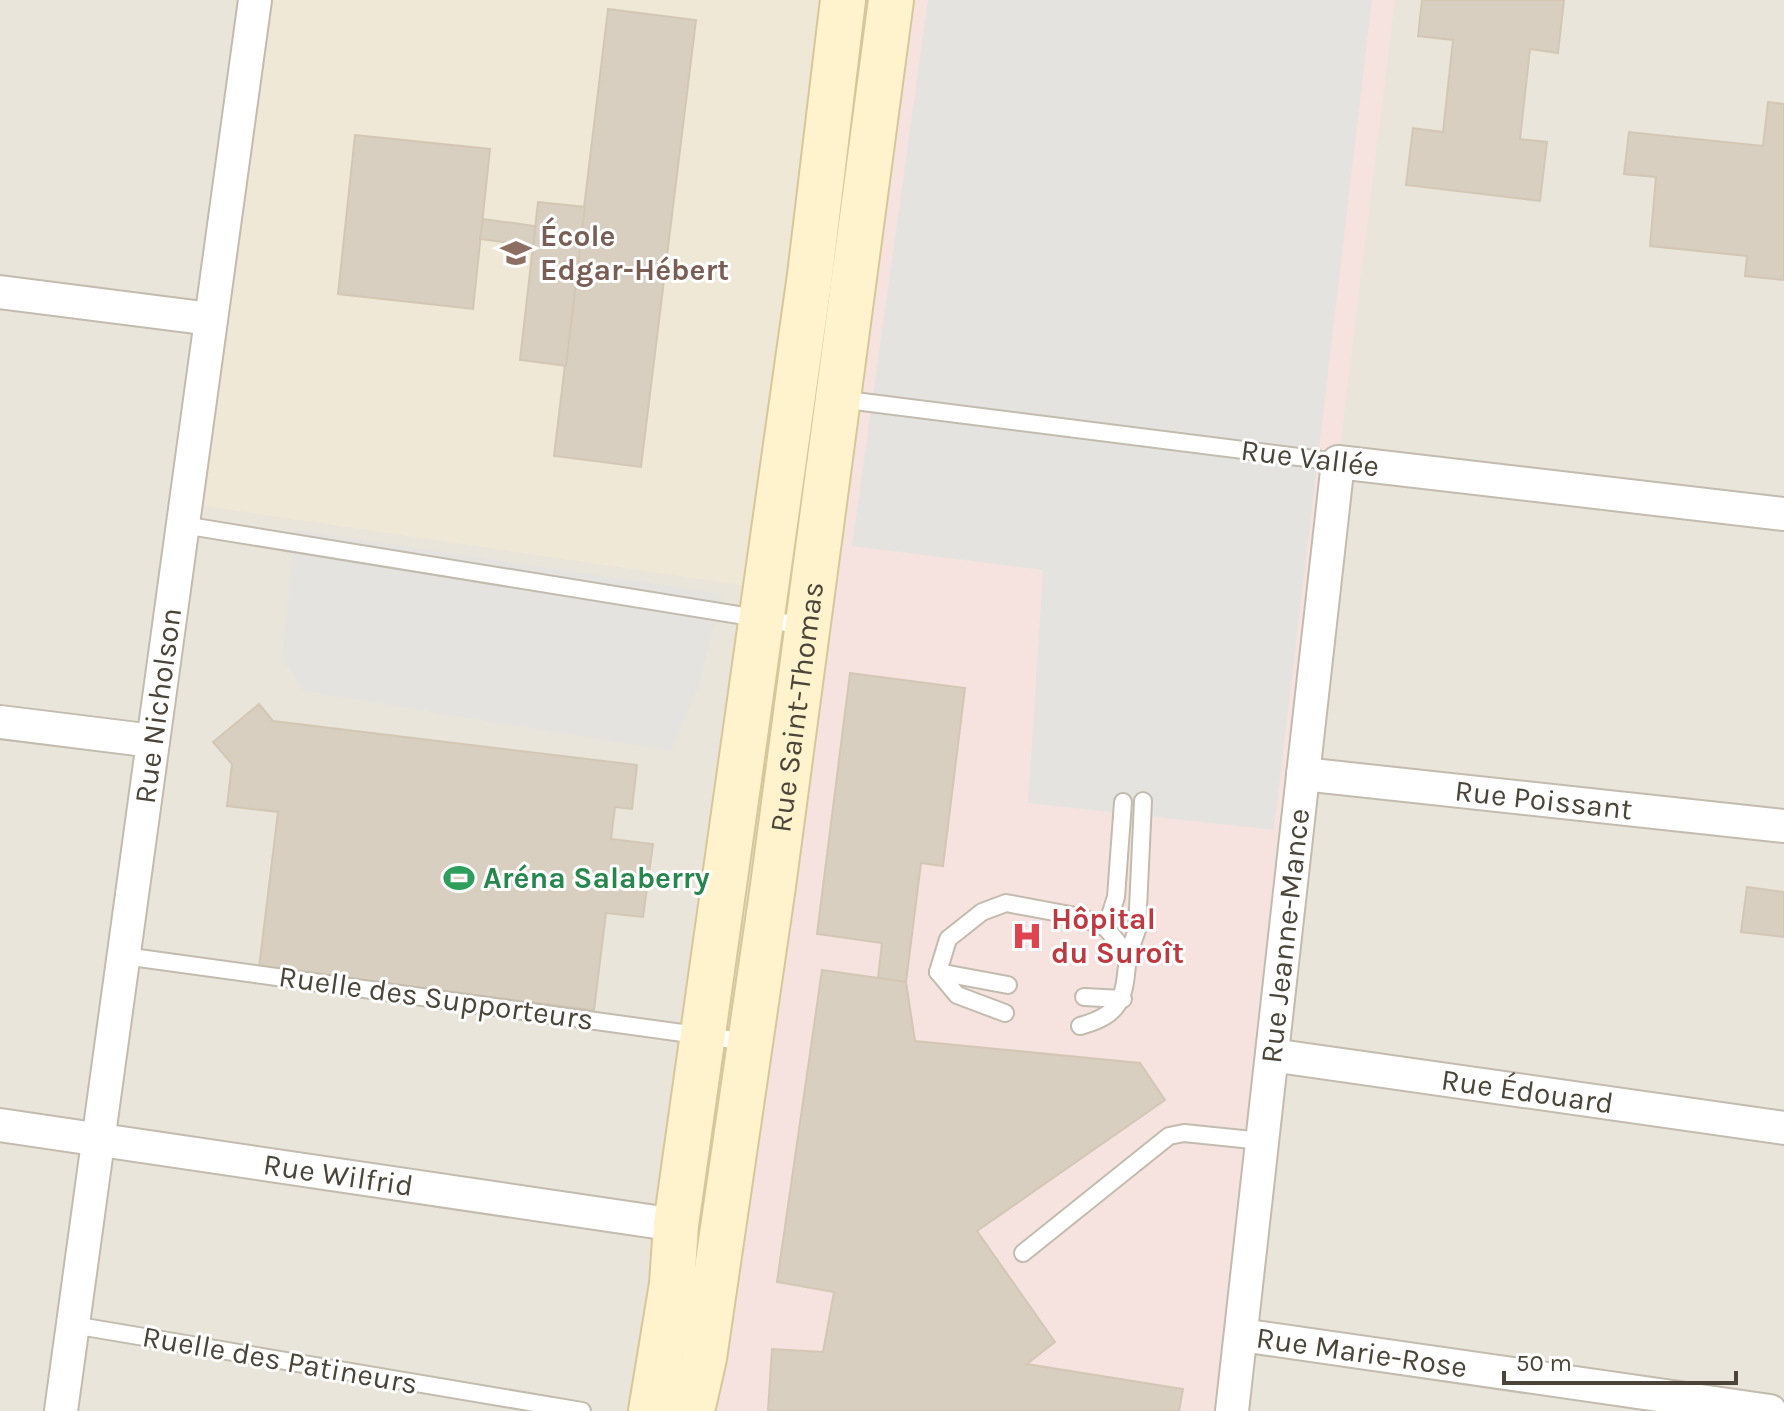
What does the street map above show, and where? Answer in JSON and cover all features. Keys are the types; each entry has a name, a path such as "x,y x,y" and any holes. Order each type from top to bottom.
{"street":[{"name":"Rue Nicholson","path":"61,1411 255,0"},
{"name":"Rue Saint-Thomas","path":"692,1411 693,1288 676,1225 808,290 843,0"},
{"name":"Rue Saint-Thomas","path":"651,1411 693,1288 748,1042 773,886 891,0"},
{"path":"0,292 211,319"},
{"name":"Rue Vallée","path":"1338,462 1784,514"},
{"name":"Rue Jeanne-Mance","path":"1232,1411 1338,462"},
{"path":"0,722 153,741"},
{"name":"Rue Poissant","path":"1303,774 1784,826"},
{"name":"Rue Édouard","path":"1272,1055 1784,1128"},
{"name":"Rue Wilfrid","path":"0,1125 676,1225"},
{"name":"Rue Marie-Rose","path":"1241,1335 1770,1411"}],"lane":[{"name":"Rue Vallée","path":"837,399 1338,462"},
{"path":"183,525 807,626"},
{"path":"1080,1026 1100,1021 1123,999 1128,955 1137,930 1143,801"},
{"path":"1106,928 1116,897 1123,802"},
{"path":"938,972 948,939 982,912 1006,903 1081,917 1106,928 1128,955"},
{"name":"Ruelle des Supporteurs","path":"124,956 748,1042"},
{"path":"938,972 1008,985"},
{"path":"938,972 957,995 1005,1013"},
{"path":"1084,997 1123,999"},
{"path":"1023,1253 1169,1136 1184,1133 1262,1141"},
{"name":"Ruelle des Patineurs","path":"73,1325 582,1411"}],"shaded area":[{"path":"0,0 1784,0 1784,1411 0,1411"},
{"name":"École Edgar-Hébert","path":"271,0 830,0 754,587 199,505"},
{"name":"Hôpital du Suroît","path":"903,0 1395,0 1338,462 1232,1411 701,1411"},
{"path":"928,0 1372,0 1274,830 1028,803 1043,570 852,546"},
{"path":"295,530 722,594 699,685 671,751 304,691 282,658"}],"building":[{"path":"1422,0 1564,0 1558,53 1530,49 1520,139 1547,142 1540,201 1406,185 1413,128 1443,132 1453,40 1418,36"},
{"name":"École Edgar-Hébert","path":"608,9 696,20 641,467 554,456"},
{"path":"1768,102 1784,104 1784,280 1745,276 1747,256 1650,246 1656,177 1624,174 1629,132 1763,146"},
{"path":"355,135 490,149 473,309 338,294"},
{"path":"538,202 585,207 566,366 520,360"},
{"path":"483,219 535,226 533,246 480,239"},
{"path":"850,673 965,688 943,866 921,863 906,982 878,978 882,943 817,934"},
{"name":"Aréna Salaberry","path":"259,704 273,721 637,765 632,809 615,807 611,839 653,844 643,917 606,913 594,1010 259,968 278,812 227,806 232,764 213,742"},
{"path":"1747,887 1784,892 1784,937 1741,932"},
{"name":"Hôpital du Suroît","path":"822,970 906,982 915,1041 1140,1063 1165,1100 977,1231 1055,1342 1027,1364 1183,1389 1179,1411 768,1411 772,1349 823,1352 834,1292 777,1282"}],"place":[{"name":"École Edgar-Hébert","path":"516,253"},
{"name":"Aréna Salaberry","path":"459,878"},
{"name":"Hôpital du Suroît","path":"1027,936"}]}
